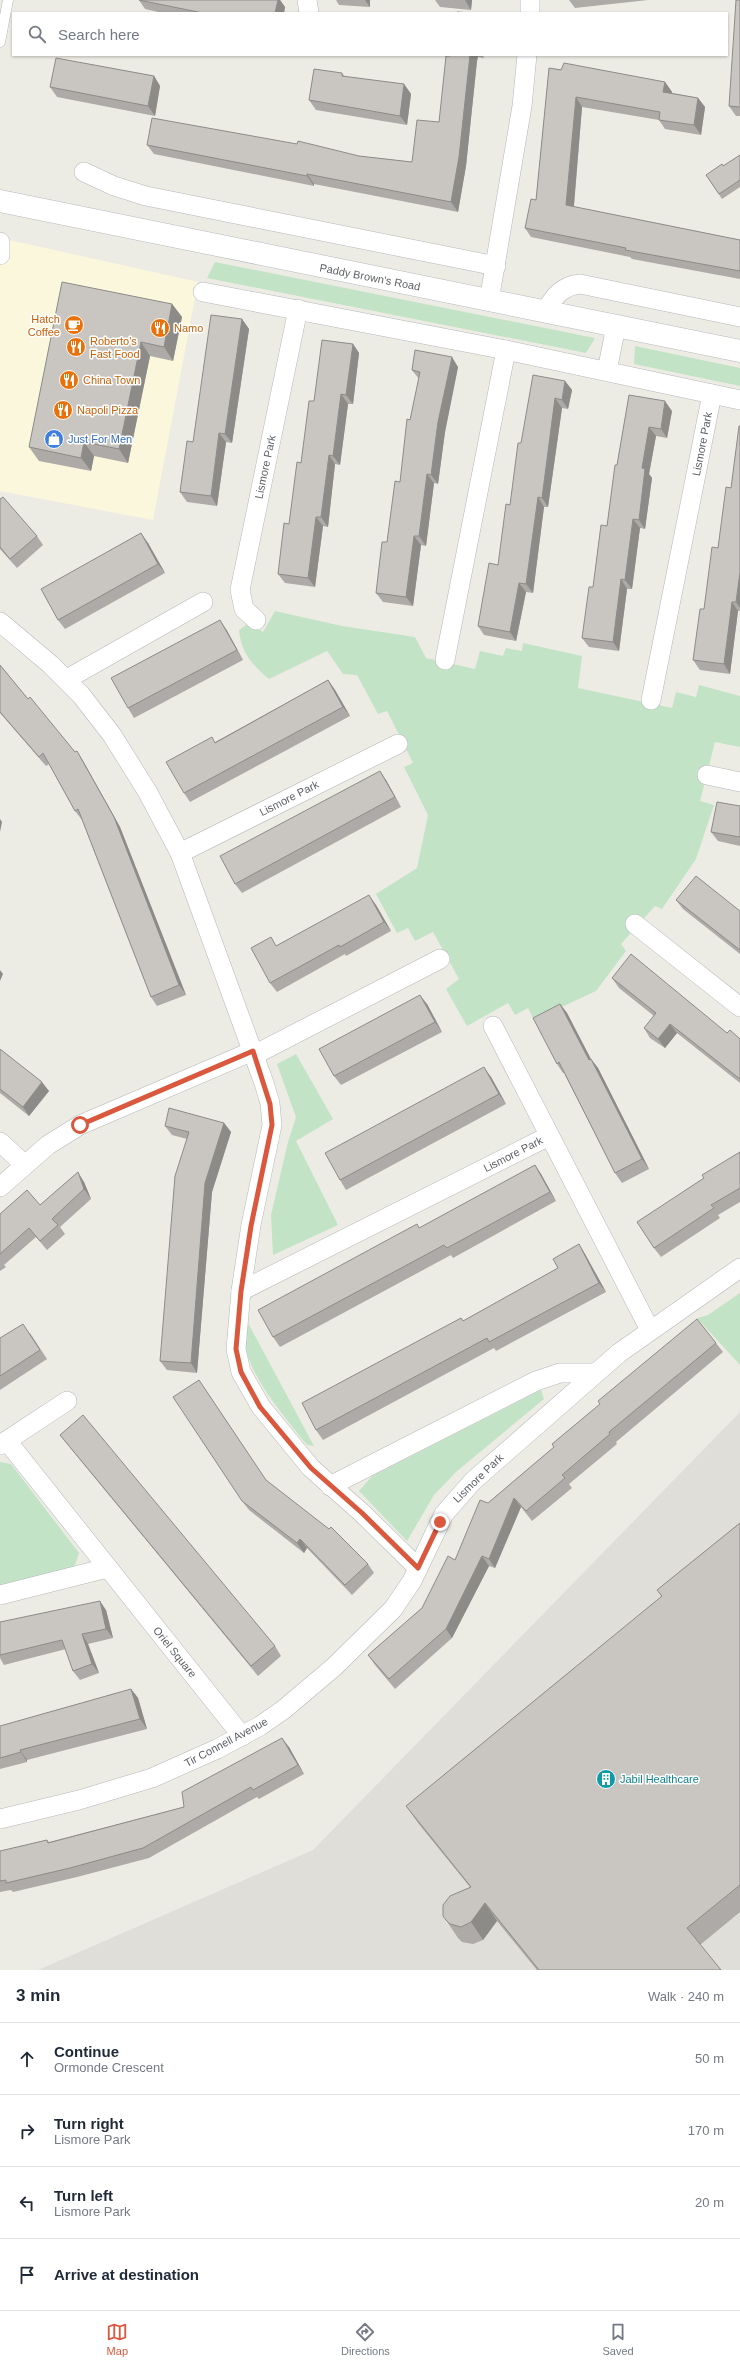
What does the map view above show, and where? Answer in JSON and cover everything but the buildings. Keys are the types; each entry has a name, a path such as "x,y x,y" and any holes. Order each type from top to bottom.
{"street":[{"path":"307,0 309,12"},
{"path":"530,0 530,12"},
{"path":"489,301 522,106 527,56"},
{"path":"84,172 114,186 146,196 496,266"},
{"name":"Paddy Brown's Road","path":"0,201 740,351"},
{"path":"0,242 0,255"},
{"path":"545,312 559,291 572,285 580,284 740,316"},
{"path":"203,292 506,350 740,400"},
{"name":"Lismore Park","path":"256,620 244,609 240,590 298,309"},
{"path":"607,371 616,326"},
{"path":"445,660 506,350"},
{"name":"Lismore Park","path":"651,700 712,394"},
{"path":"67,679 203,602"},
{"path":"0,622 67,679 97,716 124,754 180,853 254,1053 270,1104 272,1125 251,1226 241,1291 236,1349 245,1383 260,1407 301,1458 330,1486 362,1513 418,1568"},
{"name":"Lismore Park","path":"180,853 398,744"},
{"path":"707,775 740,782"},
{"path":"635,924 740,1007"},
{"path":"0,1187 48,1145 80,1125 254,1053 440,959"},
{"name":"Lismore Park","path":"493,1026 548,1136 650,1330"},
{"name":"Lismore Park","path":"241,1291 548,1136"},
{"path":"0,1142 25,1165"},
{"name":"Lismore Park","path":"418,1568 440,1522 454,1500 494,1462 595,1373 650,1330 740,1268"},
{"path":"330,1486 373,1462 536,1380 560,1373 595,1373"},
{"name":"Oriel Square","path":"67,1401 3,1443 107,1568 242,1736"},
{"path":"0,1595 107,1568"},
{"name":"Tir Connell Avenue","path":"0,1820 140,1782 185,1764 242,1736 291,1704 383,1620 404,1595 418,1568"}],"lane":[{"path":"0,42 8,0"}],"shaded area":[{"path":"0,238 198,282 153,520 0,491"},
{"path":"740,1412 740,1970 38,1970 313,1850"}],"green space":[{"path":"215,262 595,338 586,353 207,278"},
{"path":"635,346 740,368 740,386 634,364"},
{"path":"275,611 342,626 415,637 426,658 475,669 480,651 503,656 506,648 522,651 523,643 582,656 578,688 672,708 676,692 696,697 699,685 740,696 740,747 715,742 700,801 714,805 696,859 662,909 655,906 621,944 626,951 596,991 534,1020 528,1008 515,1015 508,1003 467,1026 446,989 459,979 433,932 415,941 408,928 397,933 376,894 417,868 428,815 404,767 413,763 387,711 378,714 357,675 343,674 327,651 269,679 257,669 248,658 242,645 239,630 249,623 263,632"},
{"path":"296,1054 333,1119 296,1141 338,1225 273,1255 271,1215 288,1142 296,1117 277,1064"},
{"path":"740,1293 740,1365 697,1318 708,1315"},
{"path":"247,1321 314,1446 307,1445 301,1438 271,1399 252,1367 244,1336"},
{"path":"541,1390 544,1399 456,1472 434,1495 407,1541 359,1491 372,1476"},
{"path":"0,1462 11,1464 79,1553 74,1568 0,1586"}],"place":[{"name":"Hatch Coffee","path":"74,325"},
{"name":"Namo","path":"160,328"},
{"name":"Roberto's Fast Food","path":"76,347"},
{"name":"China Town","path":"69,380"},
{"name":"Napoli Pizza","path":"63,410"},
{"name":"Just For Men","path":"54,439"},
{"name":"Jabil Healthcare","path":"606,1779"}],"route":[{"path":"80,1125 160,1089 253,1051 270,1104 272,1125 271,1136 257,1191 241,1291 236,1349 245,1383 260,1407 301,1458 320,1478 377,1527 418,1568 440,1522"}]}
